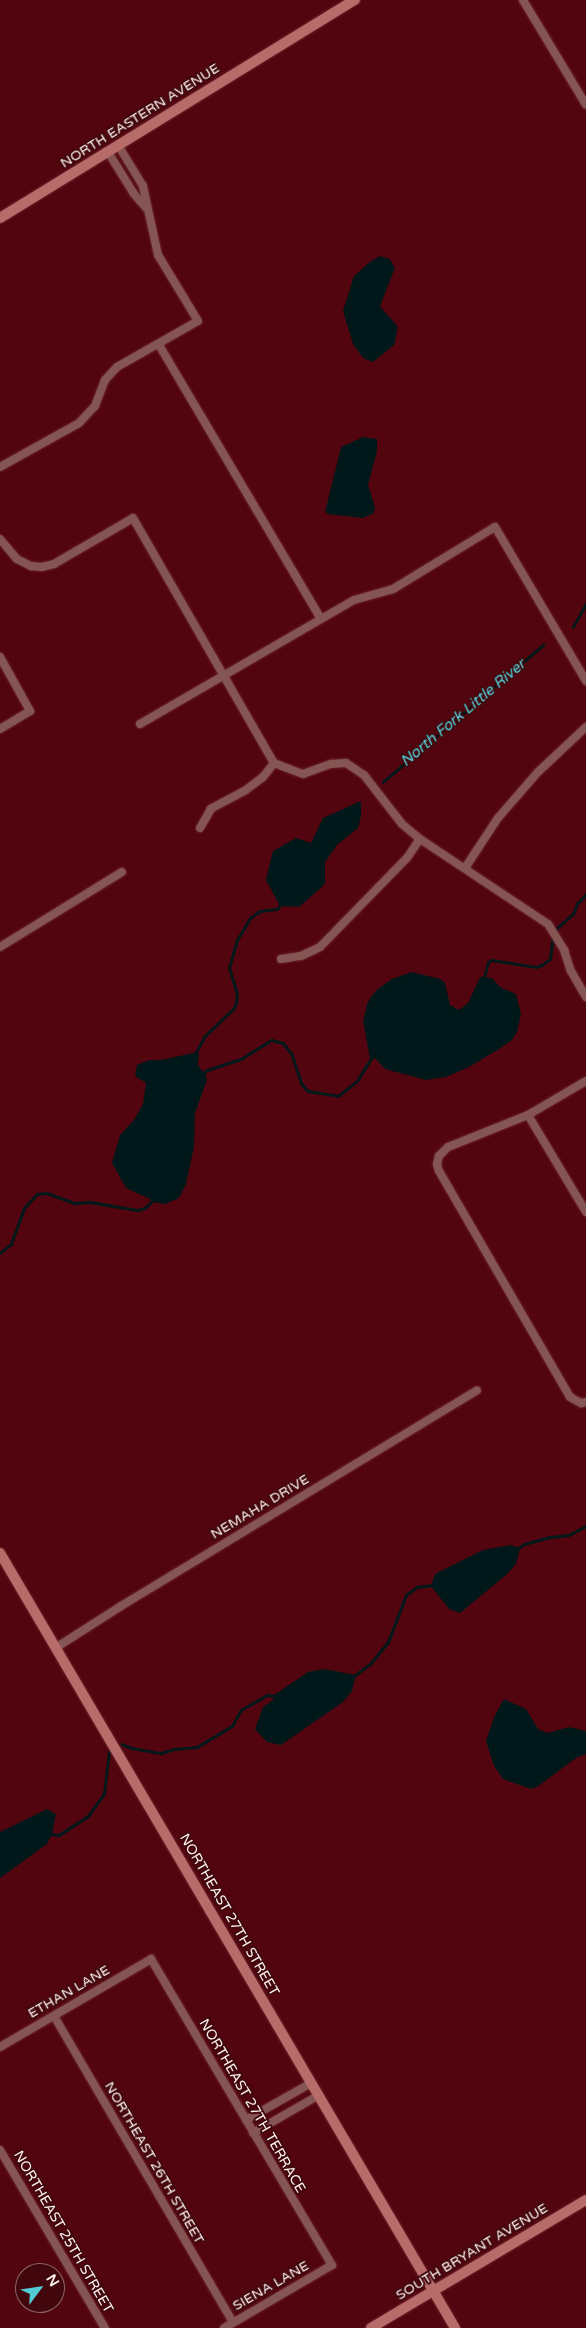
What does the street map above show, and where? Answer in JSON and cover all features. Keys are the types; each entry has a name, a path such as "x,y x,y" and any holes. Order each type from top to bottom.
{"street":[{"name":"NORTH EASTERN AVENUE","path":"0,218 355,0"},
{"path":"523,0 586,105"},
{"path":"0,467 79,423 95,406 105,380 117,366 159,345 198,320 158,255 143,186 118,145"},
{"path":"108,152 134,194 147,210"},
{"path":"159,345 321,619"},
{"path":"0,539 17,560 31,566 42,567 54,564 133,518 274,763 303,774 331,764 346,763 364,775 402,824 420,839 548,924 564,950 571,971 586,997"},
{"path":"140,724 354,600 393,589 496,527 586,681"},
{"path":"0,658 30,711 0,729"},
{"path":"465,868 504,812 538,772 586,727"},
{"path":"200,828 211,809 246,790 263,777 274,763"},
{"path":"281,959 301,956 320,947 406,858 420,839"},
{"path":"0,947 122,872"},
{"path":"586,1081 528,1115 448,1147 439,1156 437,1164 439,1171 570,1396 581,1403 586,1402"},
{"path":"528,1115 586,1212"},
{"name":"NEMAHA DRIVE","path":"57,1648 121,1606 477,1390"},
{"name":"NORTHEAST 27TH STREET","path":"0,1553 455,2328"},
{"name":"ETHAN LANE","path":"0,2047 151,1959"},
{"name":"NORTHEAST 27TH TERRACE","path":"151,1959 332,2265"},
{"name":"NORTHEAST 26TH STREET","path":"54,2016 233,2322"},
{"path":"246,2120 311,2083"},
{"path":"253,2133 319,2095"},
{"name":"NORTHEAST 25TH STREET","path":"0,2150 105,2328"},
{"name":"SOUTH BRYANT AVENUE","path":"372,2328 586,2200"},
{"name":"SIENA LANE","path":"224,2328 332,2265"}],"water":[{"path":"380,256 390,259 395,268 380,306 398,327 394,345 373,362 363,358 353,344 343,311 354,276"},
{"path":"363,437 377,439 377,451 368,485 375,507 374,513 363,518 328,514 325,512 341,447"},
{"path":"361,801 361,816 358,828 337,845 325,862 325,883 299,907 280,906 266,880 273,851 296,838 311,843 323,818"},
{"path":"412,972 440,979 445,983 450,1005 459,1010 468,1003 480,977 492,978 500,987 516,994 521,1014 517,1032 512,1040 499,1049 469,1067 446,1077 426,1080 385,1069 376,1059 370,1058 363,1021 367,1004 379,988 392,979"},
{"path":"197,1052 199,1054 198,1064 201,1070 205,1072 207,1080 195,1113 194,1147 186,1184 179,1198 165,1204 152,1202 150,1199 126,1188 112,1163 120,1135 134,1120 143,1104 146,1083 135,1076 137,1065 149,1060 161,1060"},
{"path":"511,1545 520,1548 516,1564 506,1575 460,1613 449,1609 431,1586 435,1574 483,1550"},
{"path":"324,1669 356,1675 352,1691 343,1702 281,1745 267,1742 255,1729 263,1707 273,1700 274,1695 308,1672"},
{"path":"504,1699 526,1709 538,1729 547,1733 569,1727 586,1731 586,1754 576,1758 537,1787 531,1789 503,1779 494,1766 486,1741 494,1717"},
{"path":"47,1809 56,1814 52,1834 47,1844 0,1878 0,1832"}],"waterway":[{"name":"North Fork Little River","path":"573,627 586,604"},
{"name":"North Fork Little River","path":"383,782 543,645"},
{"path":"555,930 573,914 577,904 586,894"},
{"name":"North Fork Little River","path":"195,1054 205,1036 234,1008 236,1003 237,994 229,968 237,940 250,918 260,911 277,909 281,904"},
{"path":"484,978 488,962 492,960 536,967 542,965 550,959 553,935"},
{"path":"203,1074 207,1070 241,1059 272,1040 283,1043 292,1054 302,1084 308,1091 338,1096 357,1081 373,1055"},
{"name":"North Fork Little River","path":"0,1253 11,1244 24,1208 37,1194 47,1193 75,1203 90,1202 138,1210 145,1208 153,1200"},
{"path":"518,1548 525,1544 550,1537 569,1535 586,1526"},
{"path":"354,1676 371,1663 388,1642 406,1595 417,1587 433,1585"},
{"path":"122,1744 132,1748 161,1753 174,1749 197,1747 232,1726 241,1710 267,1695 277,1696"},
{"path":"51,1834 59,1835 88,1816 104,1794 109,1752"}]}
